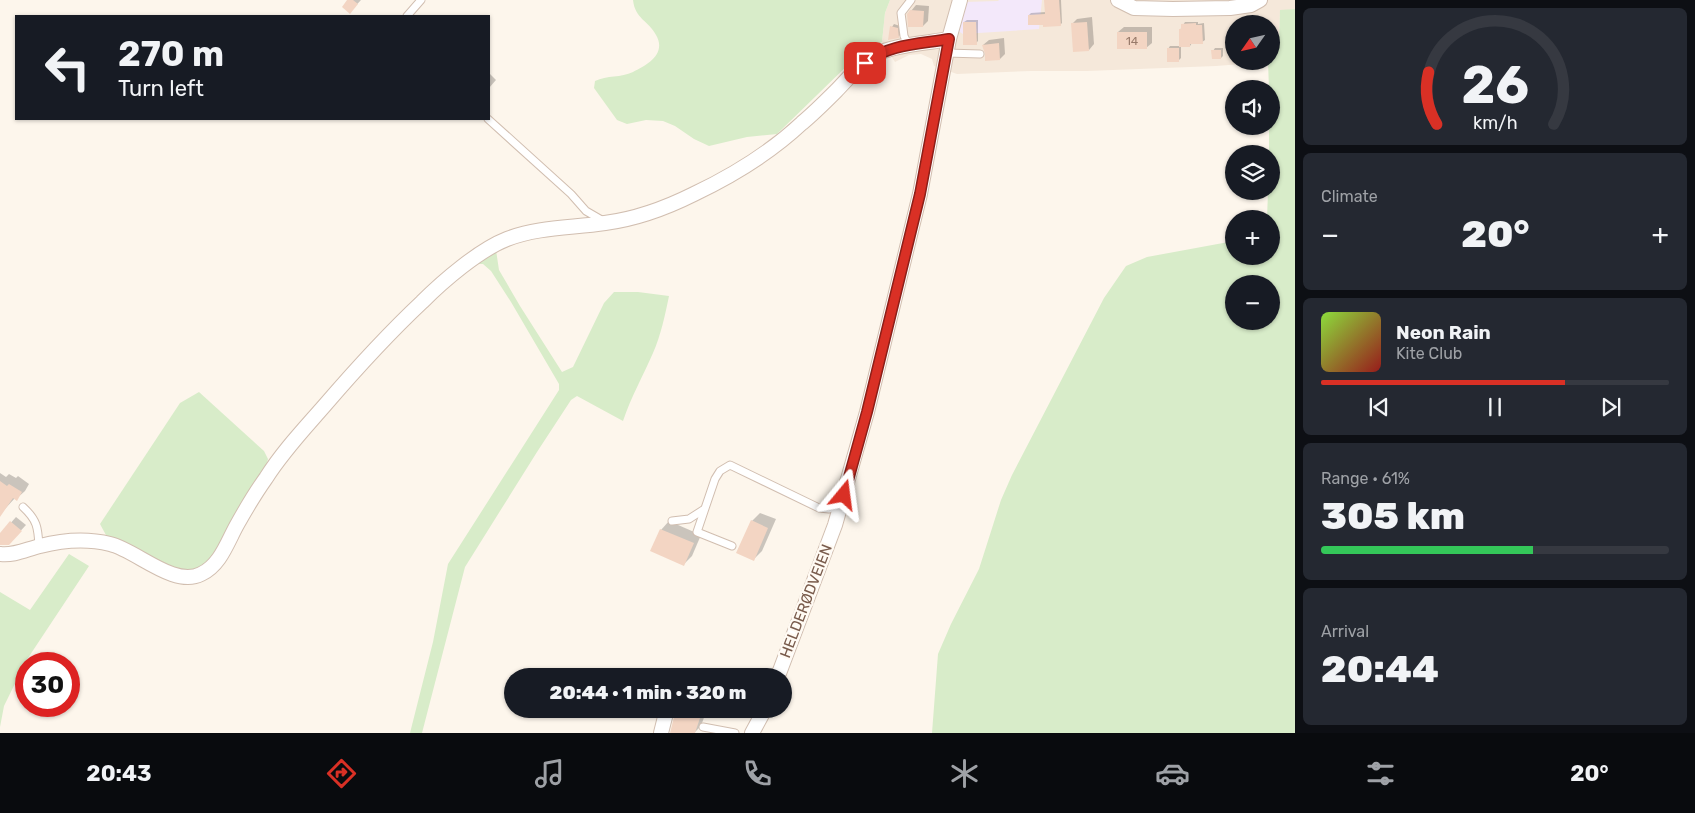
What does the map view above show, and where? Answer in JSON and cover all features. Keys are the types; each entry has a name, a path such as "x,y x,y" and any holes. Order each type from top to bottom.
{"street":[{"name":"HELDERØDVEIEN","path":"781,668 841,505 867,412 918,203 946,53 960,0"},
{"path":"1118,0 1134,8 1173,9 1230,8 1251,5 1260,0"},
{"path":"0,554 8,555 62,541 97,541 113,544 164,571 192,578 201,574 210,569 217,561 246,508 284,452 350,377 424,300 486,249 507,239 544,230 607,223 642,215 670,205 724,178 766,153 800,126 856,70 874,55 885,51 949,39"},
{"path":"661,733 665,718"},
{"path":"752,733 761,718"}],"lane":[{"path":"408,15 421,0"},
{"path":"909,46 904,36 901,13 911,0"},
{"path":"946,53 980,54"},
{"path":"489,120 570,194 586,212 607,223"},
{"path":"732,546 697,532 703,510 715,480 720,471 730,465 819,508 829,509 841,505"},
{"path":"22,507 32,516 38,528 39,546"},
{"path":"672,521 689,519 703,510"},
{"path":"702,728 735,733"}],"shaded area":[{"path":"890,0 1295,0 1295,9 1280,11 1280,15 1225,15 1225,65 1087,71 957,74 934,66 932,59 921,54 909,55 895,62 882,42 885,13"},
{"path":"1042,0 1039,29 963,34 958,31 964,2"}],"green space":[{"path":"633,0 890,0 885,13 882,42 856,57 777,134 747,137 709,146 663,121 646,120 627,124 617,120 594,88 595,81 633,72 644,66 657,53 659,42 656,35 636,12"},
{"path":"1295,9 1295,733 932,733 938,654 979,569 1001,500 1012,475 1104,298 1126,266 1147,257 1225,243 1225,265 1280,265 1280,210 1267,210 1268,200 1280,200 1280,145 1269,145 1269,135 1280,135 1280,80 1269,80 1268,70 1280,70 1280,10"},
{"path":"496,250 499,270 562,372 573,367 604,303 614,292 638,292 669,296 656,346 623,421 577,396 571,400 465,567 422,733 410,733 433,642 448,564 559,390 559,384 491,271 483,264 476,264"},
{"path":"199,392 264,451 268,459 265,470 207,566 191,571 175,570 107,537 100,524 180,403"},
{"path":"69,554 89,566 32,652 15,652 15,684 4,706 0,727 0,592 30,610"}],"building":[{"path":"347,0 353,0 358,4 350,14 342,7"},
{"path":"1044,0 1059,0 1061,26 1043,27 1043,25 1028,25 1028,15 1045,14"},
{"path":"910,10 924,11 923,27 908,27 907,14"},
{"path":"963,22 976,22 977,45 963,45"},
{"path":"1087,22 1089,51 1073,52 1071,23"},
{"path":"1196,23 1196,25 1202,25 1203,44 1190,44 1190,47 1179,47 1179,29 1181,29 1181,24"},
{"path":"890,26 898,28 899,38 888,40"},
{"path":"1117,32 1147,32 1147,49 1117,49"},
{"path":"999,43 1000,60 985,61 982,45"},
{"path":"1167,48 1179,48 1179,62 1167,62"},
{"path":"1211,50 1221,50 1221,59 1212,59"},
{"path":"0,481 22,492 17,501 13,498 0,517"},
{"path":"751,520 768,528 754,561 736,553"},
{"path":"10,521 22,531 9,545 0,545 0,533"},
{"path":"660,529 694,543 684,566 650,551"},
{"path":"674,718 700,718 695,733 670,733"}],"route":[{"path":"844,495 867,412 920,194 949,39 898,47 874,55 865,63"}]}
